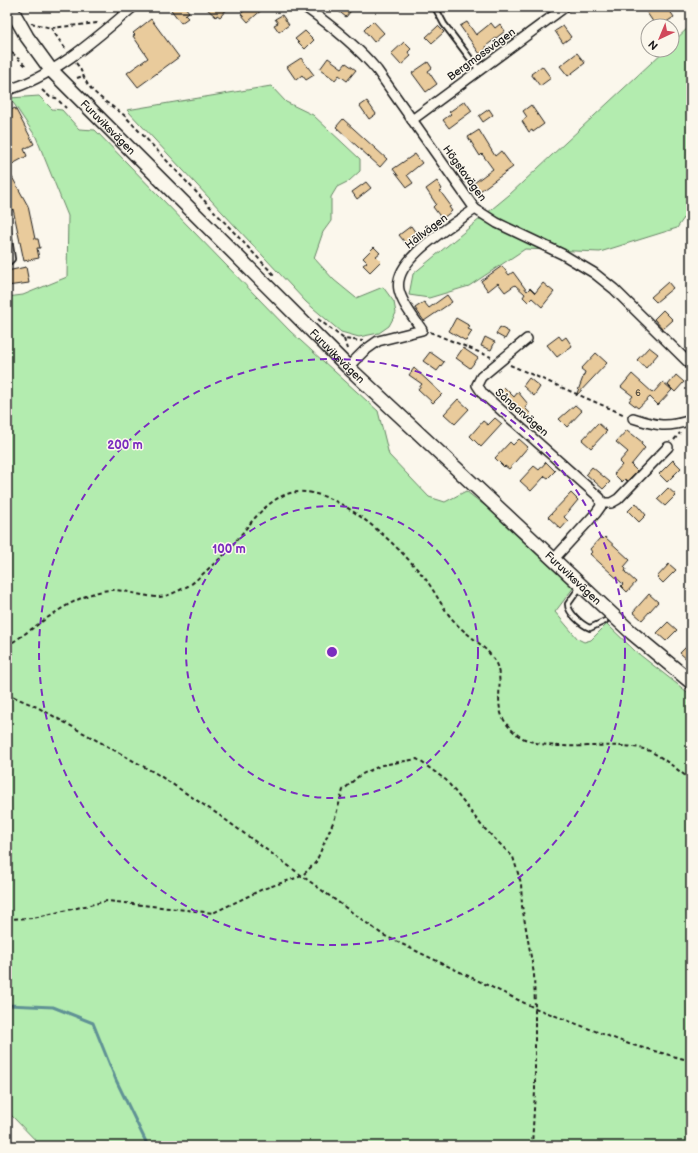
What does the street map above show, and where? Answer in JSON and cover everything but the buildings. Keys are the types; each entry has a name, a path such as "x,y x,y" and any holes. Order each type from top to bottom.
{"main road":[{"name":"Furuviksvägen","path":"10,7 22,28 51,70 348,367 632,633 691,682"}],"street":[{"path":"7,90 27,83 51,70 104,31 133,7"},
{"name":"Högstavägen","path":"305,7 335,28 365,54 475,209 497,223 562,254 603,279 691,365"},
{"name":"Bergmossvägen","path":"412,120 561,8"},
{"name":"Hällvägen","path":"422,330 399,290 401,271 409,259 419,250 475,209"},
{"path":"348,367 364,351 378,341 422,330"},
{"name":"Sångarvägen","path":"527,339 479,380 477,385 480,392 595,492 600,498 601,503"},
{"path":"633,418 664,426 691,420"},
{"path":"554,559 596,513 601,503 611,503 618,499 668,447"}],"lane":[{"path":"436,9 444,24 479,70"},
{"path":"7,225 12,259 7,264"},
{"path":"582,585 568,604 570,611 590,628 605,621"}],"path":[{"path":"7,36 34,22 51,28 97,23 104,31"},
{"path":"7,48 26,66"},
{"path":"77,78 83,76 97,94 124,115 275,277"},
{"path":"42,90 50,97 56,98 66,108"},
{"path":"314,316 344,339 353,341 378,341"},
{"path":"422,330 438,334 582,398 633,418"},
{"path":"7,646 87,595 111,590 161,598 190,585 230,549 264,508 287,494 308,491 329,498 359,514 385,537 423,576 439,596 453,620 485,650 496,664 499,676 498,701 501,713 512,730 521,738 565,746 616,746 648,750 691,780"},
{"path":"7,694 37,707 157,774 219,815 383,935 536,1008 629,1044 691,1062"},
{"path":"7,919 33,918 106,902 213,913 264,889 302,876 316,862 335,818 343,790 360,775 382,765 417,759 446,780 482,826 513,856 521,883 522,906 534,974 536,1008 535,1091 532,1146"},
{"path":"691,978 689,983 691,995"}],"green space":[{"path":"691,25 691,208 677,228 600,252 525,249 469,286 429,298 409,295 413,274 509,195 656,58 680,58 680,35"},
{"path":"271,86 286,102 313,115 360,159 360,171 349,181 337,187 331,197 331,221 323,232 314,258 334,280 356,298 383,287 394,302 396,313 389,326 379,333 359,337 341,332 306,302 127,110"},
{"path":"39,96 52,109 62,110 79,129 95,130 290,331 378,411 389,455 429,497 445,502 466,491 502,519 574,587 555,612 578,639 584,642 591,640 607,624 635,651 691,695 691,1146 41,1146 12,1116 7,1114 7,297 23,295 67,277 68,216 36,137 10,98"}],"waterway":[{"path":"7,1005 53,1007 93,1023 116,1080 148,1146"}]}
